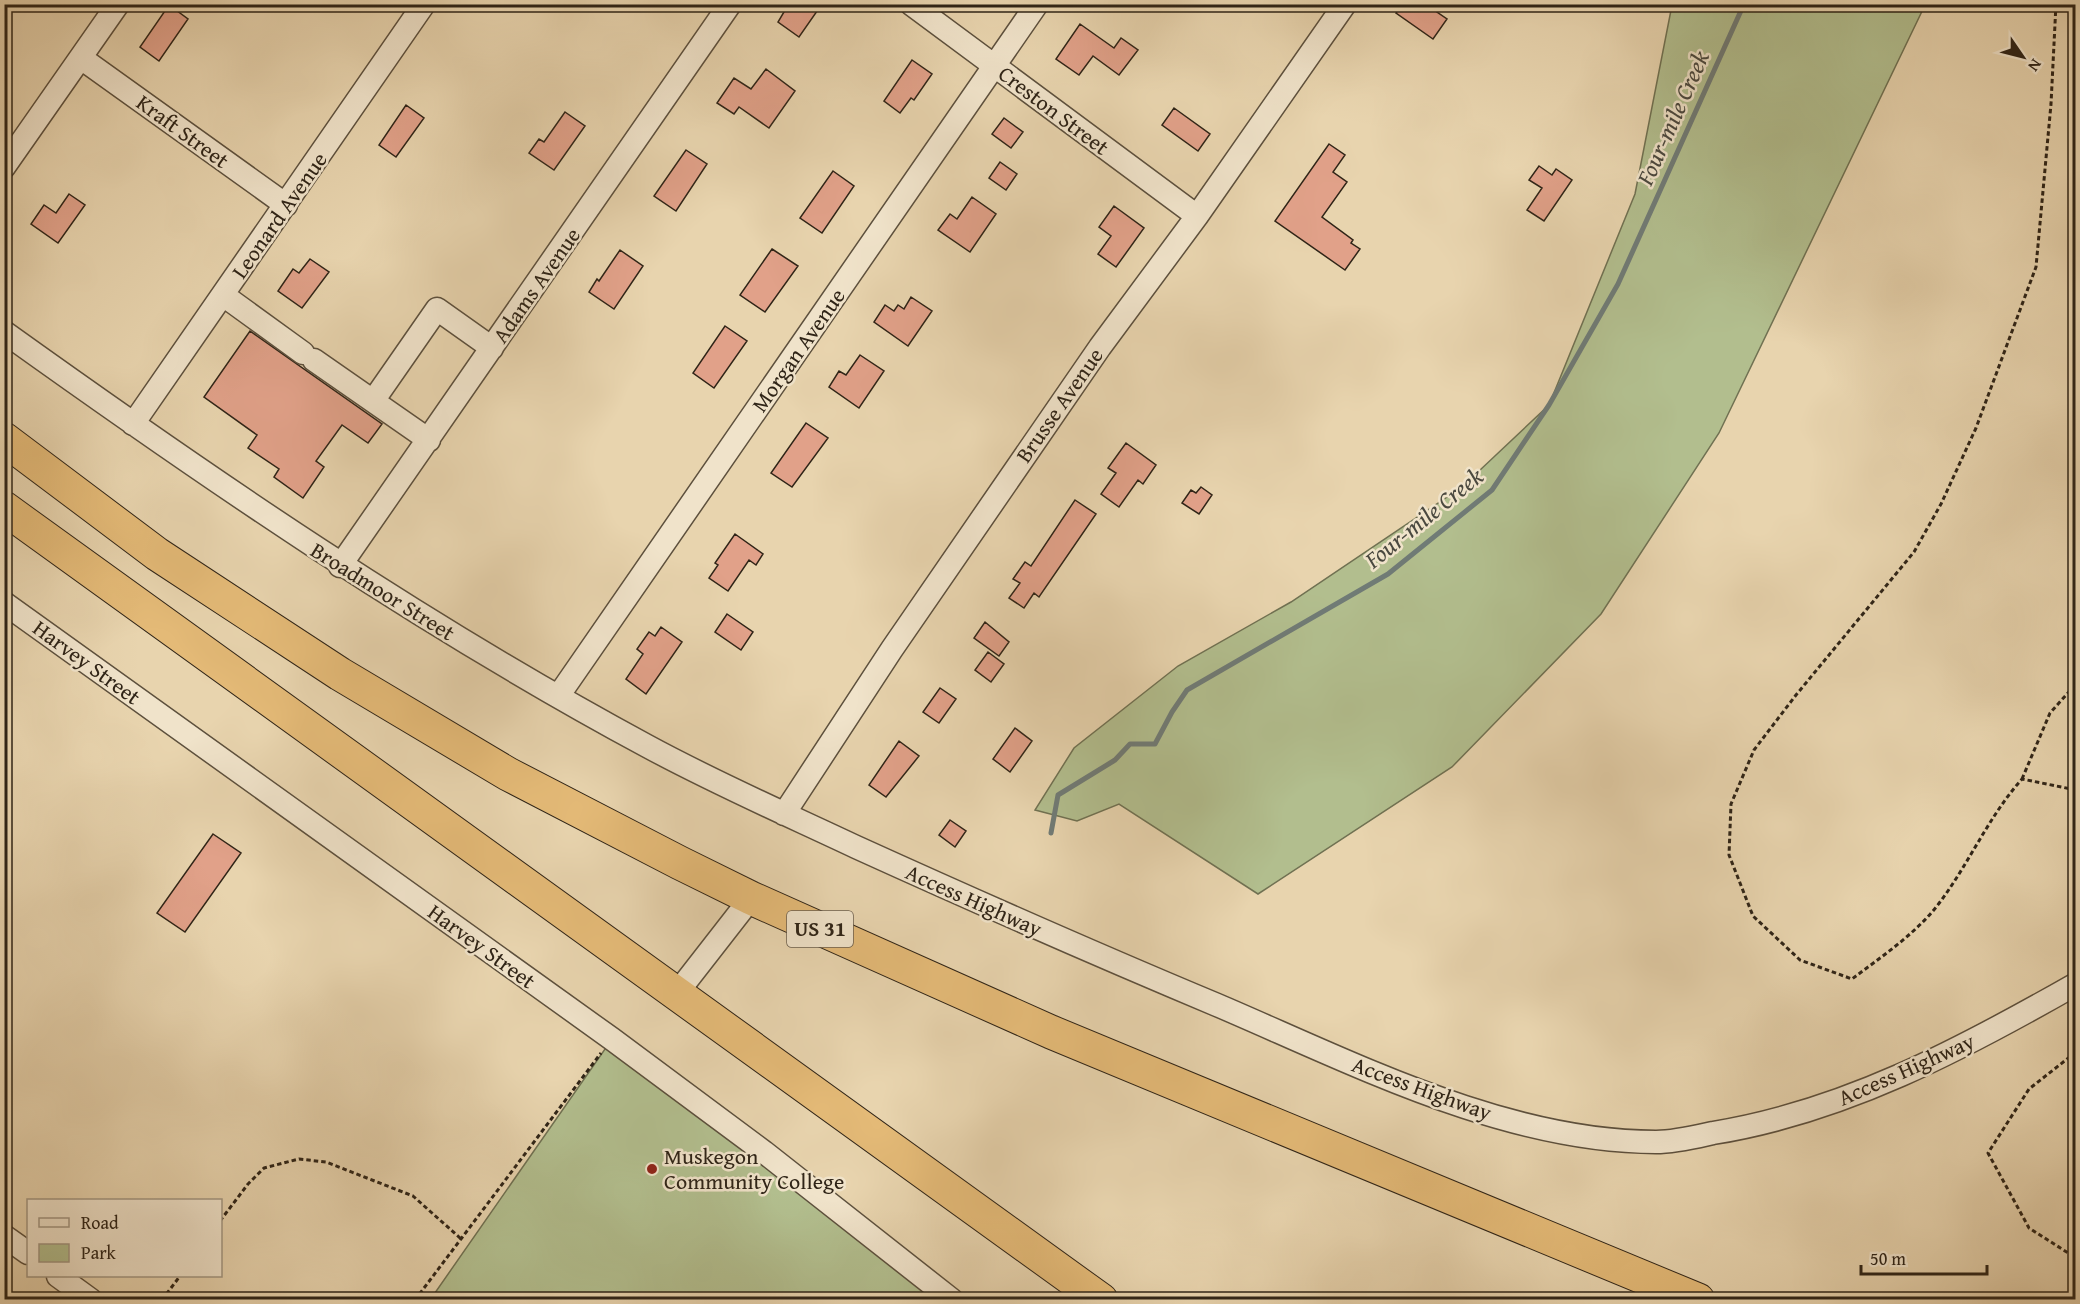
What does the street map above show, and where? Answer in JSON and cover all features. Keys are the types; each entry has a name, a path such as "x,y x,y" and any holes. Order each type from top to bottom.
{"highway":[{"name":"US 31","path":"4,439 158,554 340,674 508,774 751,898 1051,1032 1698,1299"},
{"path":"4,508 1101,1299"}],"street":[{"path":"4,167 117,4"},
{"name":"Leonard Avenue","path":"133,424 424,4"},
{"name":"Adams Avenue","path":"340,566 730,4"},
{"name":"Creston Street","path":"911,4 1197,216"},
{"name":"Morgan Avenue","path":"559,695 1037,4"},
{"name":"Brusse Avenue","path":"784,814 892,649 1093,357 1197,216 1345,4"},
{"name":"Kraft Street","path":"81,58 286,205"},
{"path":"223,295 429,440"},
{"path":"373,401 437,309 492,348"},
{"name":"Broadmoor Street","path":"4,332 340,566 456,638 648,747 784,814"},
{"name":"Harvey Street","path":"4,603 612,1039 764,1152 952,1299"},
{"name":"Access Highway","path":"784,814 1028,926 1372,1071 1509,1120 1565,1134 1663,1142 1776,1122 1854,1094 1930,1062 2009,1022 2076,984"},
{"path":"677,993 751,898"},
{"path":"4,1236 27,1252"},
{"path":"61,1277 91,1299"}],"path":[{"path":"2056,4 2051,104 2036,267 2003,359 1941,504 1914,552 1796,695 1754,750 1731,804 1729,855 1753,916 1800,960 1852,979 1901,942 1936,907 1998,809 2022,779 2050,713 2076,684"},
{"path":"2022,779 2076,790"},
{"path":"415,1299 612,1039"},
{"path":"2076,1052 2029,1089 1988,1154 2029,1228 2076,1258"},
{"path":"222,1218 248,1184 264,1168 299,1159 326,1162 413,1196 459,1238"},
{"path":"162,1299 178,1277"}],"green space":[{"path":"1672,5 1925,5 1719,433 1601,614 1452,767 1258,894 1119,804 1077,821 1035,810 1074,748 1178,666 1291,602 1462,487 1549,405 1635,194"},
{"name":"Muskegon Community College","path":"612,1039 953,1300 430,1300"}],"building":[{"path":"773,4 822,4 799,37 778,22 784,12"},
{"path":"1402,4 1438,4 1434,10 1447,19 1433,39 1396,13"},
{"path":"169,5 188,19 159,61 140,47"},
{"path":"1080,24 1114,48 1121,38 1138,50 1119,75 1093,56 1079,75 1056,59"},
{"path":"912,60 932,74 914,100 911,98 900,113 884,101"},
{"path":"766,69 795,91 769,128 739,107 734,114 717,103 734,78 751,89"},
{"path":"406,105 424,118 396,157 379,145"},
{"path":"1174,108 1210,134 1198,151 1162,125"},
{"path":"565,112 585,126 554,170 529,153 539,139 544,142"},
{"path":"1004,118 1023,132 1011,148 992,134"},
{"path":"1329,144 1345,155 1333,172 1347,182 1322,217 1353,240 1351,243 1360,249 1345,270 1275,221"},
{"path":"686,150 707,164 676,211 654,196"},
{"path":"1000,162 1017,174 1006,190 989,178"},
{"path":"1539,166 1552,175 1556,169 1572,180 1544,221 1527,210 1542,188 1529,180"},
{"path":"833,171 854,186 822,233 800,218"},
{"path":"69,194 85,205 58,243 31,224 44,205 56,213"},
{"path":"972,197 996,214 970,252 938,230 950,214 957,219"},
{"path":"1114,206 1144,228 1116,267 1098,254 1111,236 1099,227"},
{"path":"772,249 798,266 765,312 740,295"},
{"path":"620,250 643,266 614,309 589,292"},
{"path":"310,259 329,272 302,308 278,291 293,269 299,273"},
{"path":"911,297 932,311 908,346 874,322 885,305 894,311 898,305 904,309"},
{"path":"725,326 747,341 714,388 693,373"},
{"path":"250,331 382,424 368,443 342,425 316,461 324,467 303,498 274,477 279,469 248,448 257,435 204,397"},
{"path":"860,355 884,371 859,408 829,387 839,371 846,375"},
{"path":"806,423 828,438 792,487 771,473"},
{"path":"1126,443 1156,465 1143,484 1138,480 1119,507 1101,494 1116,473 1108,468"},
{"path":"1201,487 1212,495 1199,514 1182,503 1191,490 1196,493"},
{"path":"1075,500 1096,514 1039,597 1034,593 1024,608 1009,598 1020,583 1013,579 1025,562 1031,566"},
{"path":"735,534 763,554 756,565 749,560 728,591 709,578 718,565 715,563"},
{"path":"727,614 753,632 741,650 715,632"},
{"path":"985,622 1009,642 999,656 974,638"},
{"path":"661,627 682,642 646,694 626,679 643,654 637,649 649,632 655,636"},
{"path":"988,652 1004,664 991,682 975,670"},
{"path":"940,688 956,699 939,723 923,712"},
{"path":"1015,728 1032,741 1010,772 993,759"},
{"path":"899,741 919,756 886,797 869,785"},
{"path":"950,820 966,831 955,847 939,835"},
{"path":"213,834 241,853 185,932 157,913"}],"waterway":[{"name":"Four-mile Creek","path":"1051,833 1058,795 1115,760 1130,744 1155,744 1187,690 1388,574 1492,490 1549,405 1618,284 1744,4"}],"place":[{"name":"Muskegon Community College","path":"652,1169"}]}
